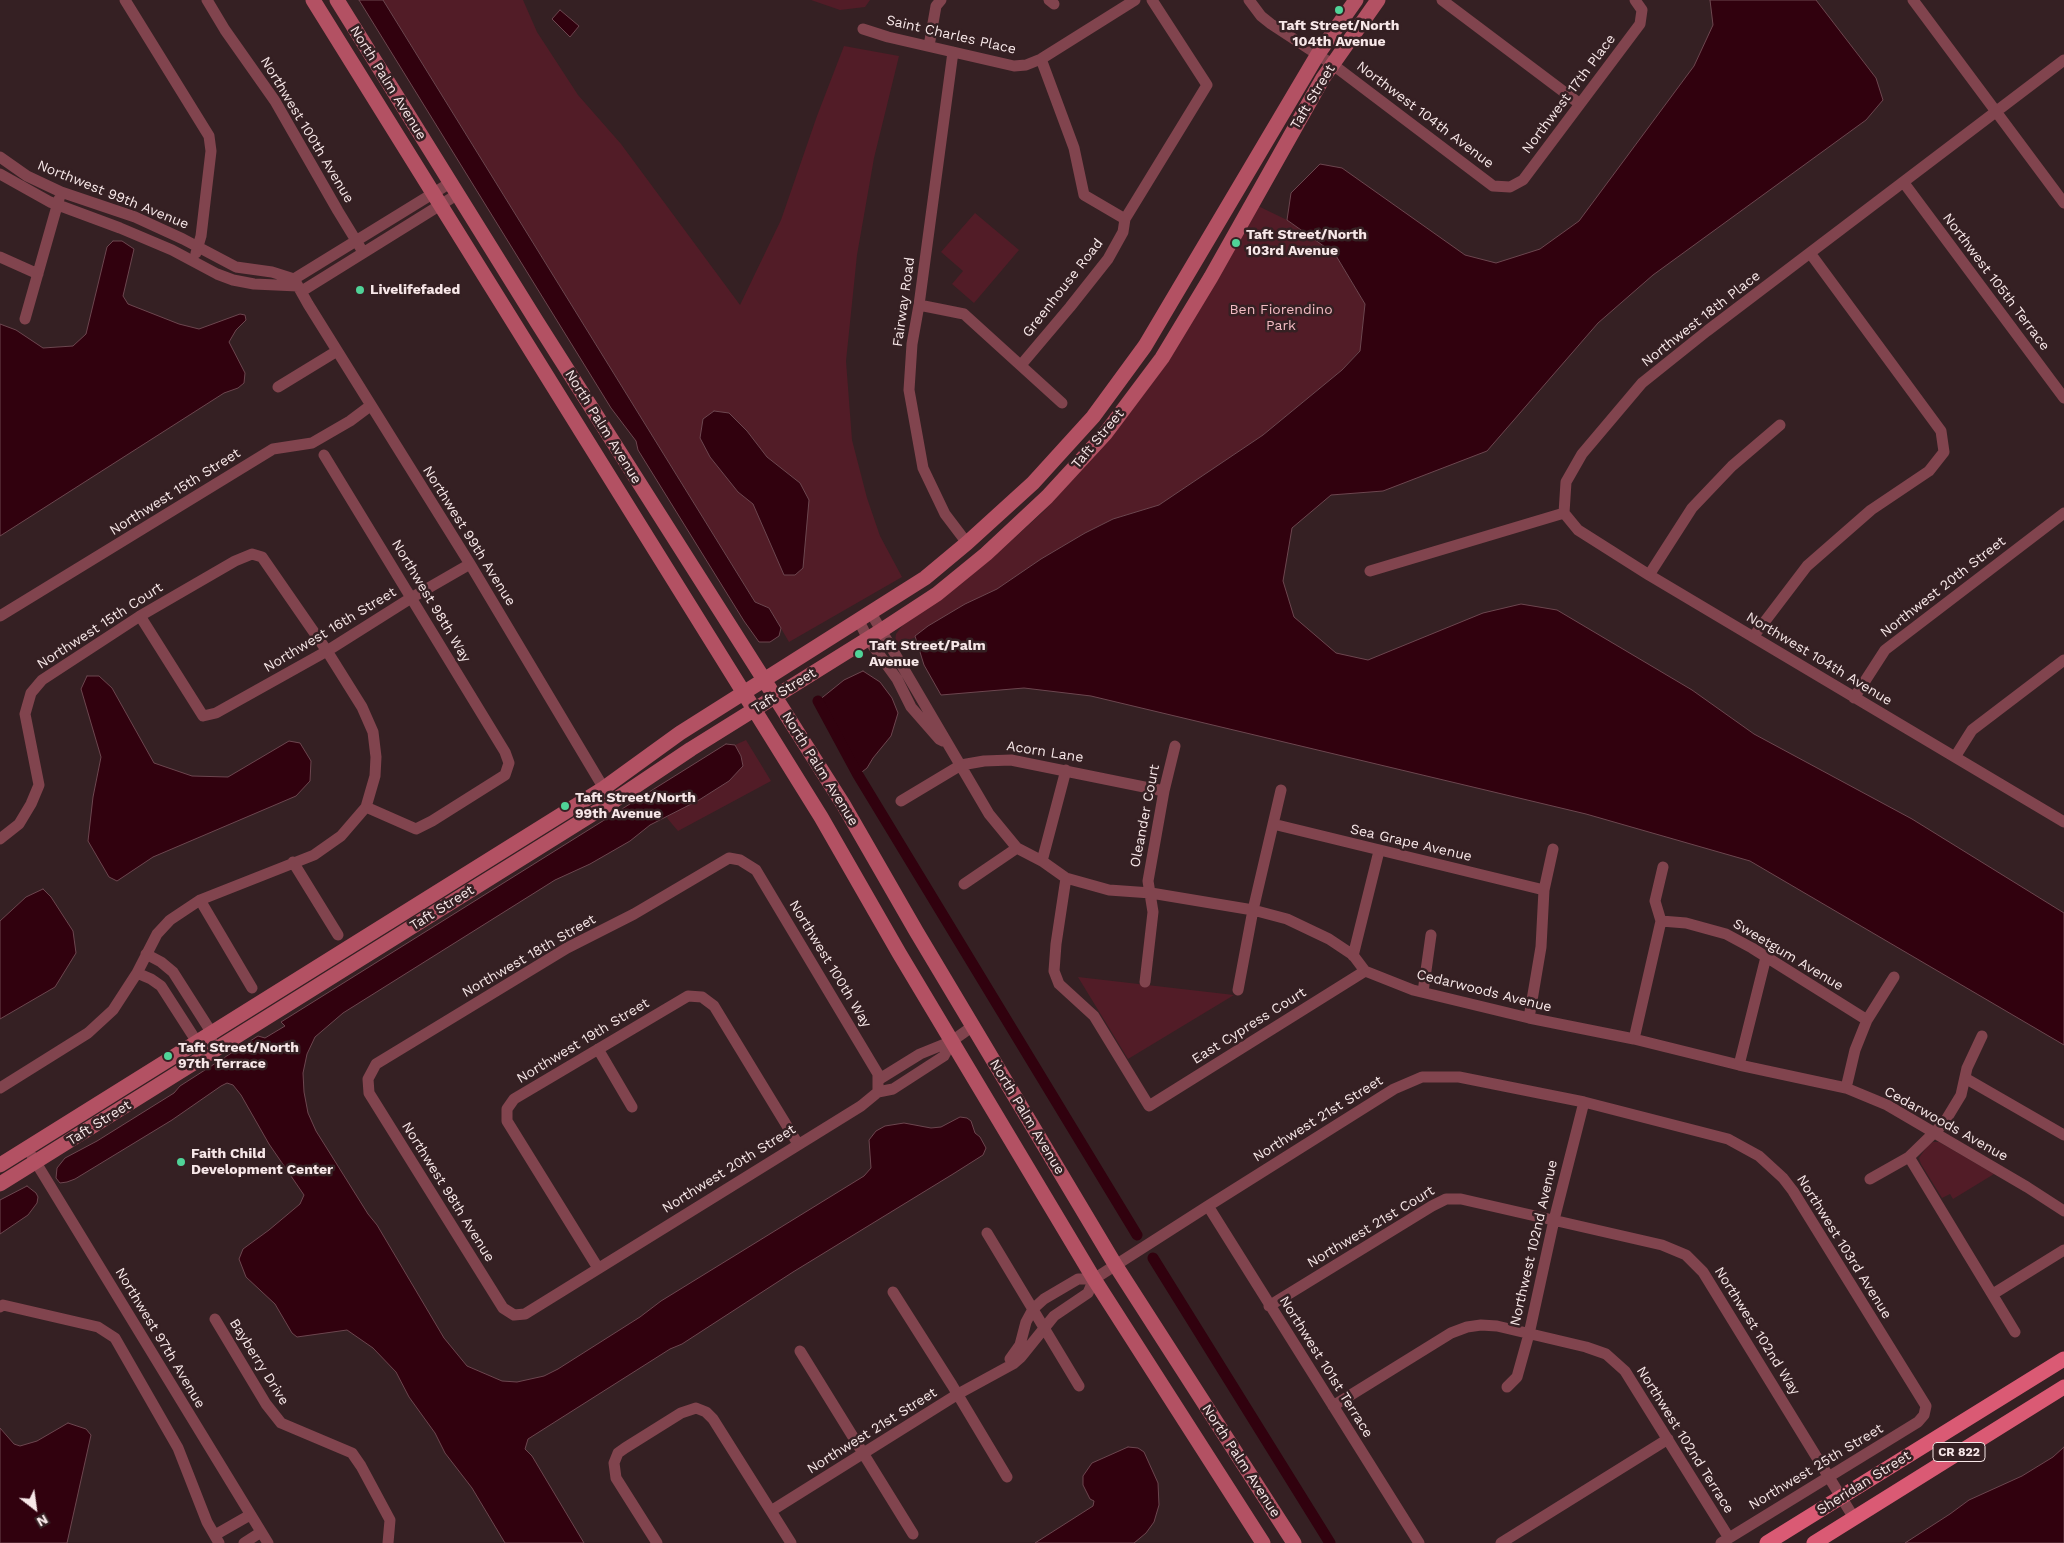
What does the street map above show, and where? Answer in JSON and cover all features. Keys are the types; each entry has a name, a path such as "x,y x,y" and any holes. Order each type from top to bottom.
{"main road":[{"name":"Sheridan Street","path":"1767,1543 2064,1359"},
{"name":"Sheridan Street","path":"1814,1543 2064,1387"}],"street":[{"path":"125,0 209,136 211,151 198,248 193,260"},
{"name":"North Palm Avenue","path":"313,0 821,817 1010,1142 1094,1279 1263,1543"},
{"name":"North Palm Avenue","path":"337,0 555,351 843,804 916,931 1116,1266 1294,1543"},
{"path":"929,46 936,6 941,0"},
{"name":"Saint Charles Place","path":"863,29 888,37 1014,66 1026,65 1041,59 1135,0"},
{"name":"Greenhouse Road","path":"1021,364 1108,259 1123,232 1124,220 1207,85 1152,0"},
{"path":"1249,0 1261,16 1270,24 1325,59"},
{"name":"Taft Street","path":"0,1184 612,802 691,749 882,630 937,594 986,554 1047,497 1108,430 1166,351 1356,0"},
{"name":"Taft Street","path":"0,1165 604,788 680,733 925,578 967,543 1033,483 1093,417 1145,346 1325,59 1378,0"},
{"path":"1442,0 1580,104"},
{"name":"Northwest 17th Place","path":"1510,187 1523,180 1640,24 1642,10 1635,0"},
{"path":"1913,0 2064,203"},
{"name":"Northwest 100th Avenue","path":"212,2 275,101 360,247"},
{"name":"Fairway Road","path":"953,52 919,305 912,344 908,390 923,468 945,514 967,543"},
{"path":"1041,59 1074,148 1084,195 1124,220"},
{"name":"Northwest 104th Avenue","path":"1325,59 1493,186 1510,187"},
{"name":"Northwest 18th Place","path":"1564,513 1566,482 1582,454 1642,383 1707,331 2064,60"},
{"name":"Northwest 99th Avenue","path":"0,157 27,176 61,192 135,217 183,239 236,267 272,272 298,285 370,406 470,564 612,802"},
{"name":"Northwest 99th Avenue","path":"0,174 57,205 120,228 233,280 254,284 298,285"},
{"name":"Northwest 105th Terrace","path":"1904,183 2064,398"},
{"path":"298,285 454,188"},
{"path":"25,319 61,192"},
{"path":"1753,637 1807,566 1871,510 1930,471 1944,452 1942,432 1810,254"},
{"path":"0,258 38,274"},
{"path":"919,305 964,314 1062,403"},
{"path":"278,387 337,351"},
{"path":"538,361 555,351"},
{"name":"Northwest 15th Street","path":"0,616 273,449 312,443 350,421 370,406"},
{"path":"1649,575 1692,508 1732,466 1780,425"},
{"name":"Northwest 98th Way","path":"324,455 505,752 509,763 505,775 416,829 366,807"},
{"path":"1370,571 1564,513"},
{"name":"Northwest 104th Avenue","path":"1564,513 1578,530 1649,575 2064,822"},
{"name":"Northwest 20th Street","path":"1854,698 1886,650 2064,513"},
{"name":"Northwest 15th Court","path":"0,839 18,824 31,804 39,785 25,714 31,693 42,680 140,616 235,560 252,554 262,557 327,652"},
{"name":"Northwest 16th Street","path":"140,616 203,716 216,713 327,652 411,598 470,564"},
{"path":"865,617 882,630 989,814 1016,848 1042,861 1066,878 1109,890 1151,893 1253,910 1287,919 1329,939 1353,956 1365,971"},
{"path":"865,617 868,638 897,679 911,707 939,739 948,742"},
{"path":"0,1088 88,1033 113,1010 137,973 157,934 170,920 200,900 314,855 341,836 366,807 375,776 376,757 373,732 362,707 327,652"},
{"path":"1955,757 1972,730 2064,660"},
{"name":"Oleander Court","path":"1144,982 1152,912 1148,881 1164,791 1175,746"},
{"name":"Acorn Lane","path":"901,801 961,765 984,761 1011,760 1164,791"},
{"path":"1042,861 1066,770"},
{"path":"1238,990 1253,910 1281,790"},
{"name":"Sea Grape Avenue","path":"1273,824 1544,890"},
{"path":"964,884 1016,848"},
{"path":"1529,1018 1541,947 1544,890 1553,849"},
{"path":"1353,956 1379,851"},
{"name":"Northwest 18th Street","path":"368,1079 376,1064 567,948 634,914 729,858 740,860"},
{"name":"Northwest 100th Way","path":"740,860 756,870 878,1081"},
{"path":"293,862 338,935"},
{"path":"1634,1039 1661,921 1655,901 1663,867"},
{"name":"East Cypress Court","path":"1066,878 1054,971 1059,984 1094,1016 1149,1106 1365,971"},
{"path":"200,900 252,988"},
{"name":"Sweetgum Avenue","path":"1661,921 1686,923 1710,928 1739,940 1867,1020"},
{"path":"1423,992 1431,935"},
{"path":"146,954 161,962 173,972 208,1027 204,1039"},
{"path":"1739,1065 1766,957"},
{"name":"Cedarwoods Avenue","path":"1365,971 1423,992 1529,1018 1634,1039 1739,1065 1846,1088 1888,1106 2064,1211"},
{"path":"137,973 161,986 204,1039 210,1053"},
{"path":"1846,1088 1855,1050 1867,1020 1894,977"},
{"name":"Northwest 19th Street","path":"598,1268 508,1121 507,1109 514,1099 688,996 702,997 714,1006 798,1144"},
{"name":"Northwest 20th Street","path":"514,1316 525,1314 862,1106 878,1081 916,1052 924,1053 952,1041 973,1026"},
{"path":"1870,1178 1909,1157 1944,1123 1961,1095 1967,1068 1982,1036"},
{"name":"Northwest 20th Street","path":"878,1081 893,1089 944,1056 952,1041"},
{"path":"598,1049 632,1107"},
{"name":"Northwest 21st Street","path":"989,1376 992,1370 1016,1353 1026,1322 1033,1309 1048,1297 1078,1279 1094,1279 1116,1266 1394,1089 1422,1077 1459,1077 1584,1102"},
{"path":"1965,1078 2064,1135"},
{"name":"Northwest 98th Avenue","path":"368,1079 369,1093 503,1308 514,1316"},
{"name":"Northwest 102nd Avenue","path":"1508,1387 1517,1377 1529,1334 1554,1220 1584,1102"},
{"name":"Northwest 103rd Avenue","path":"1584,1102 1728,1138 1759,1156 1783,1178 1926,1406 1924,1415"},
{"name":"Northwest 97th Avenue","path":"28,1148 268,1543"},
{"path":"1909,1157 2015,1332"},
{"name":"Northwest 21st Court","path":"1270,1306 1446,1199 1461,1199 1554,1220"},
{"name":"Northwest 101st Terrace","path":"1208,1206 1419,1543"},
{"name":"Northwest 102nd Way","path":"1554,1220 1662,1245 1686,1256 1703,1272 1830,1476 1854,1518"},
{"path":"987,1233 1079,1386"},
{"path":"1992,1294 2064,1250"},
{"name":"Northwest 21st Street","path":"771,1511 958,1394 989,1376 995,1376 1013,1364 1021,1357 1044,1327 1058,1314 1088,1294 1094,1279"},
{"path":"893,1292 958,1394 1007,1477"},
{"path":"1048,1297 1058,1314"},
{"path":"0,1307 3,1305 98,1327 115,1338 178,1448 207,1522 217,1539 250,1515"},
{"name":"Bayberry Drive","path":"215,1320 266,1404 281,1423 352,1454 361,1466 390,1520 388,1543"},
{"name":"Northwest 102nd Terrace","path":"1333,1406 1451,1333 1467,1327 1481,1325 1497,1326 1586,1347 1606,1354 1625,1371 1668,1439 1725,1540"},
{"path":"800,1351 913,1534"},
{"path":"657,1543 616,1478 615,1459 625,1448 681,1413 692,1409 700,1409 711,1416 790,1543"},
{"name":"Northwest 25th Street","path":"1725,1540 1918,1422 1924,1415"},
{"path":"1501,1543 1668,1439"},
{"path":"244,1543 261,1532"}],"green space":[{"path":"383,0 523,0 537,32 578,95 621,144 740,305 781,220 817,116 844,46 899,56 874,158 857,255 846,361 852,440 867,498 880,536 902,577 789,642 769,608 755,602"},
{"path":"811,0 870,0 865,7 840,10"},
{"name":"Ben Fiorendino Park","path":"1258,206 1287,220 1335,254 1365,304 1360,350 1342,370 1263,435 1159,505 1113,519 1085,533 1041,559 997,589 948,614 897,650 896,634 902,626 990,560 1044,511 1080,471"},
{"path":"975,213 1019,250 974,303 952,284 963,271 941,252"},
{"path":"746,740 771,781 678,831 667,818 669,815 699,800 741,756 735,745"},
{"path":"1078,977 1234,995 1128,1059"},
{"path":"1933,1142 1939,1142 1994,1174 1953,1199 1950,1194 1942,1198 1919,1158 1928,1145"}],"shaded area":[{"path":"359,0 383,0 755,602 769,608 781,628 779,636 770,642 759,642 744,621 638,450 636,441 611,408"},
{"path":"1710,0 1816,0 1876,78 1883,100 1866,120 1653,275 1598,323 1487,451 1383,491 1331,495 1292,528 1283,581 1294,617 1336,653 1368,660 1483,613 1521,604 1557,610 1692,690 1754,734 1912,819 2064,913 2064,1045 1750,861 1586,814 1091,696 1024,688 941,695 924,665 915,636 928,626 965,604 997,589 1041,559 1085,533 1113,519 1159,505 1263,435 1342,370 1360,351 1365,304 1335,254 1287,220 1291,193 1320,164 1342,168 1465,255 1496,263 1540,249 1579,221 1694,66 1713,25"},
{"path":"560,10 579,26 570,37 552,19"},
{"path":"113,241 122,241 134,249 123,296 128,304 179,324 199,329 240,314 245,315 246,320 236,330 229,342 245,373 244,383 238,388 224,393 0,536 0,324 16,330 43,348 73,346 86,334 107,247"},
{"path":"714,411 729,413 747,431 767,457 800,483 809,500 803,568 795,575 784,575 753,504 738,492 710,457 700,438 703,419"},
{"path":"863,671 880,682 892,698 898,713 891,736 867,768 858,775 818,701 844,680"},
{"path":"87,676 99,676 112,688 154,763 192,776 228,777 289,741 300,743 311,761 310,781 296,796 153,857 117,881 109,877 88,841 93,797 101,757 81,689"},
{"path":"726,744 735,745 741,756 743,766 729,781 699,800 650,825 630,841 590,864 555,880 343,1013 315,1037 307,1054 303,1073 308,1113 316,1131 368,1214 377,1225 444,1338 467,1366 502,1381 517,1382 544,1376 640,1317 661,1301 864,1176 871,1168 869,1140 876,1131 885,1126 904,1123 931,1128 941,1127 960,1117 967,1118 971,1121 975,1133 980,1137 986,1148 983,1155 528,1439 525,1449 532,1456 584,1543 505,1543 472,1488 445,1453 435,1433 409,1397 396,1372 373,1348 347,1330 297,1337 292,1333 275,1304 246,1277 239,1259 243,1249 300,1204 304,1195 269,1144 241,1095 233,1085 227,1083 221,1086 172,1120 75,1179 60,1183 56,1178 57,1168 65,1158 97,1141 174,1093 180,1086 258,1036 265,1038 285,1026 281,1022"},
{"path":"43,889 51,897 73,931 76,953 55,987 0,1019 0,921 26,897"},
{"path":"27,1186 36,1193 38,1197 37,1203 28,1215 0,1234 0,1200"},
{"path":"68,1423 86,1429 91,1435 67,1543 0,1543 0,1428 14,1444 20,1446 37,1441"},
{"path":"1128,1447 1138,1448 1144,1452 1158,1483 1159,1505 1154,1522 1146,1533 1134,1543 1035,1543 1093,1506 1094,1501 1090,1499 1083,1485 1083,1476 1092,1463"},
{"path":"2064,1447 2064,1543 1905,1543 1969,1500 2022,1476 2053,1457"}],"waterway":[{"path":"818,701 858,775 1137,1235"},
{"path":"1153,1258 1330,1543"}],"place":[{"name":"Taft Street/North 104th Avenue","path":"1339,10"},
{"name":"Taft Street/North 103rd Avenue","path":"1236,243"},
{"name":"Livelifefaded","path":"360,290"},
{"name":"Taft Street/Palm Avenue","path":"859,654"},
{"name":"Taft Street/North 99th Avenue","path":"565,806"},
{"name":"Taft Street/North 97th Terrace","path":"168,1056"},
{"name":"Faith Child Development Center","path":"181,1162"}]}
